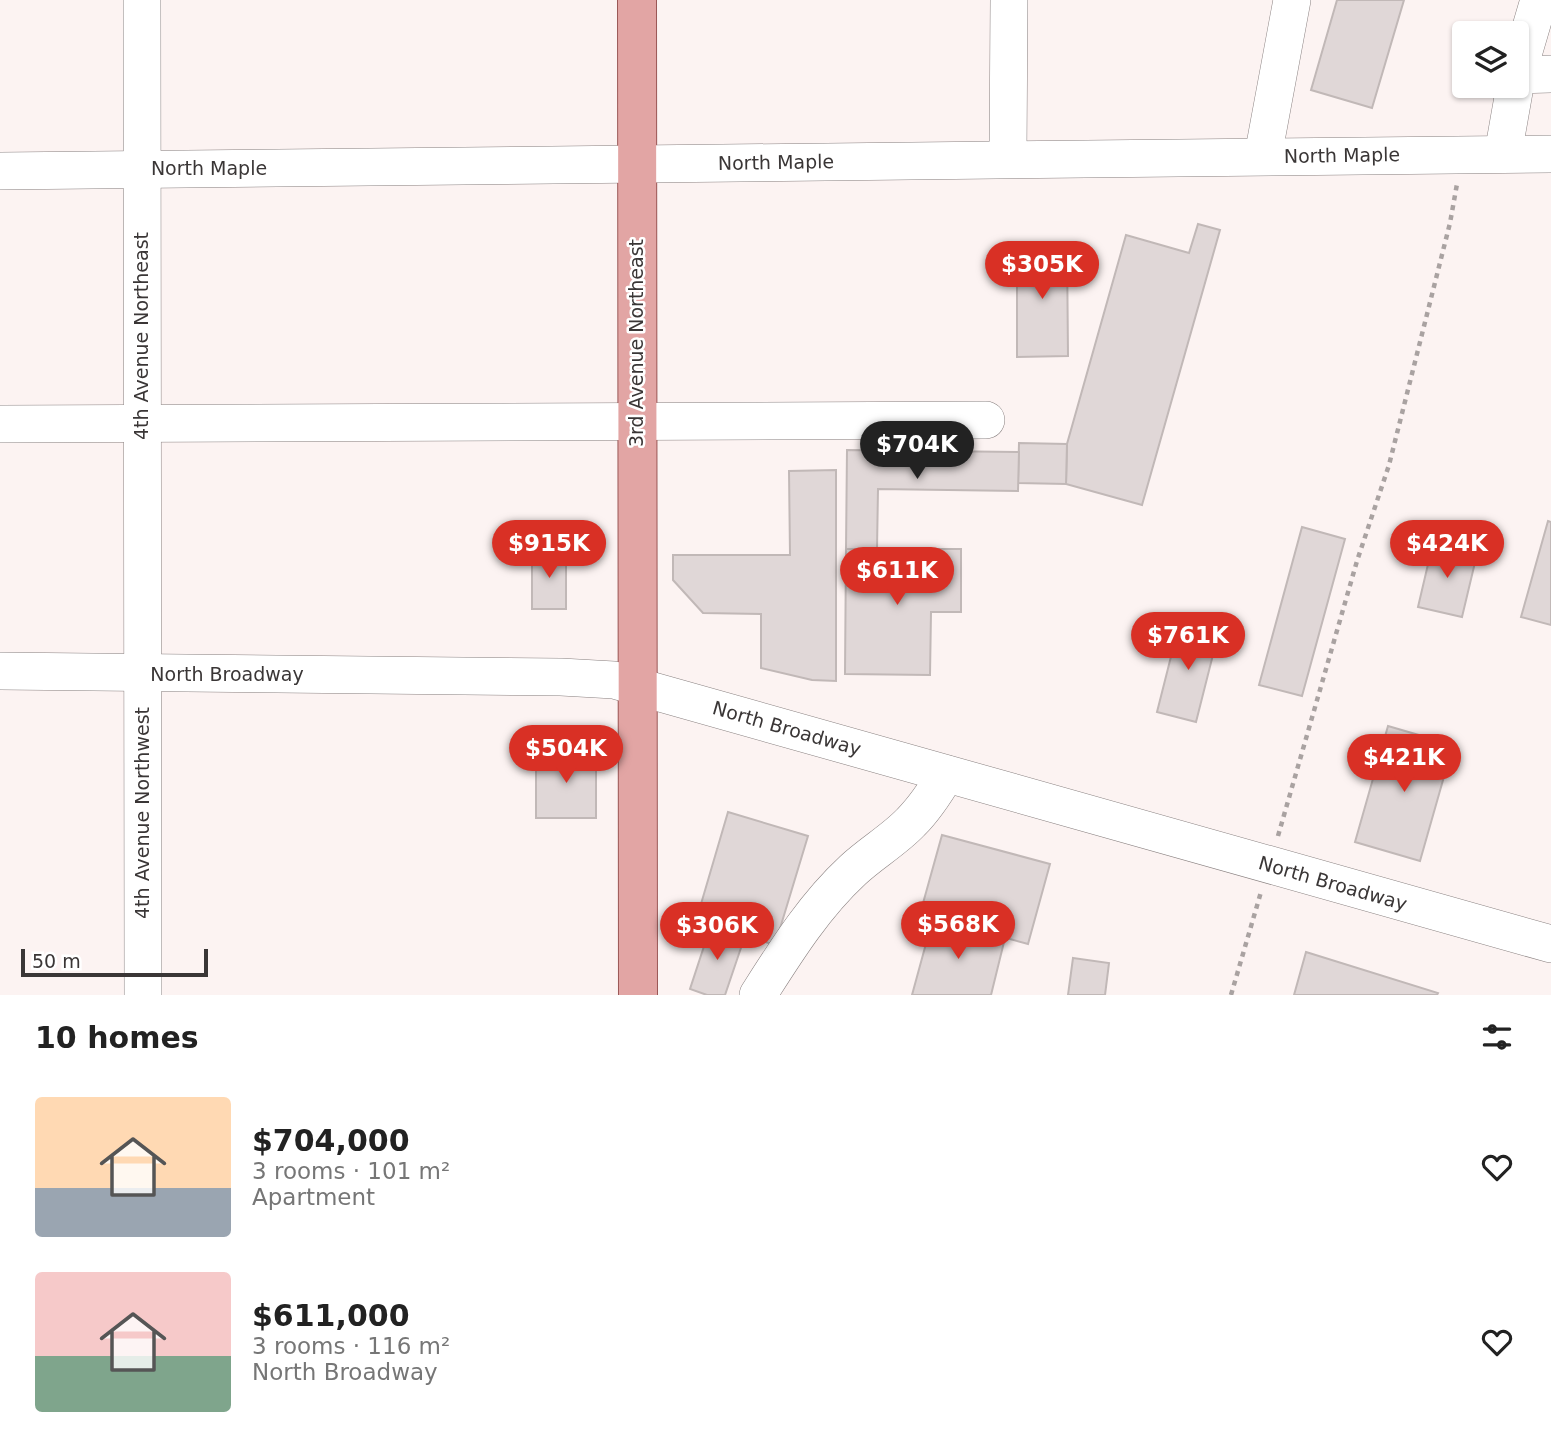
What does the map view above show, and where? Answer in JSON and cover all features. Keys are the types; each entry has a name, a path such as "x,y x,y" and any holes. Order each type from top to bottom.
{"main road":[{"name":"3rd Avenue Northeast","path":"637,0 638,995"}],"street":[{"name":"4th Avenue Northeast","path":"141,673 142,0"},
{"path":"1008,158 1009,0"},
{"path":"1263,156 1292,0"},
{"path":"1539,0 1517,75 1551,75"},
{"path":"1503,154 1513,98"},
{"name":"North Maple","path":"0,171 1551,154"},
{"path":"0,424 986,420"},
{"name":"North Broadway","path":"0,670 561,677 614,680 1551,944"},
{"name":"4th Avenue Northwest","path":"141,673 143,995"},
{"path":"758,995 796,935 823,902 853,870 910,824 931,799 946,774"}],"path":[{"path":"1231,995 1357,561 1389,465 1450,223 1462,154"}],"building":[{"path":"1337,0 1404,0 1372,108 1311,90"},
{"path":"1198,224 1220,230 1142,505 1066,484 1067,444 1126,235 1189,253"},
{"path":"1017,246 1067,246 1068,356 1017,357"},
{"path":"1019,443 1067,444 1066,484 1018,483"},
{"path":"847,450 1019,452 1018,491 878,489 877,549 846,549"},
{"path":"836,470 836,681 812,680 761,668 761,614 703,613 673,580 673,555 790,555 789,471"},
{"path":"1548,521 1551,522 1551,625 1521,617"},
{"path":"1302,527 1345,539 1302,696 1259,685"},
{"path":"1433,543 1477,554 1462,617 1418,607"},
{"path":"846,549 961,549 961,612 931,612 930,675 845,674"},
{"path":"532,551 566,551 566,609 532,609"},
{"path":"1180,621 1219,631 1196,722 1157,712"},
{"path":"1388,726 1453,745 1420,861 1355,842"},
{"path":"536,751 596,751 596,818 536,818"},
{"path":"728,812 808,836 775,945 696,921"},
{"path":"942,835 1050,864 1028,944 920,914"},
{"path":"933,918 1005,938 991,995 912,995"},
{"path":"711,925 745,936 725,995 707,995 690,989"},
{"path":"1306,952 1438,993 1294,995"},
{"path":"1073,958 1109,963 1105,995 1068,995"}]}
